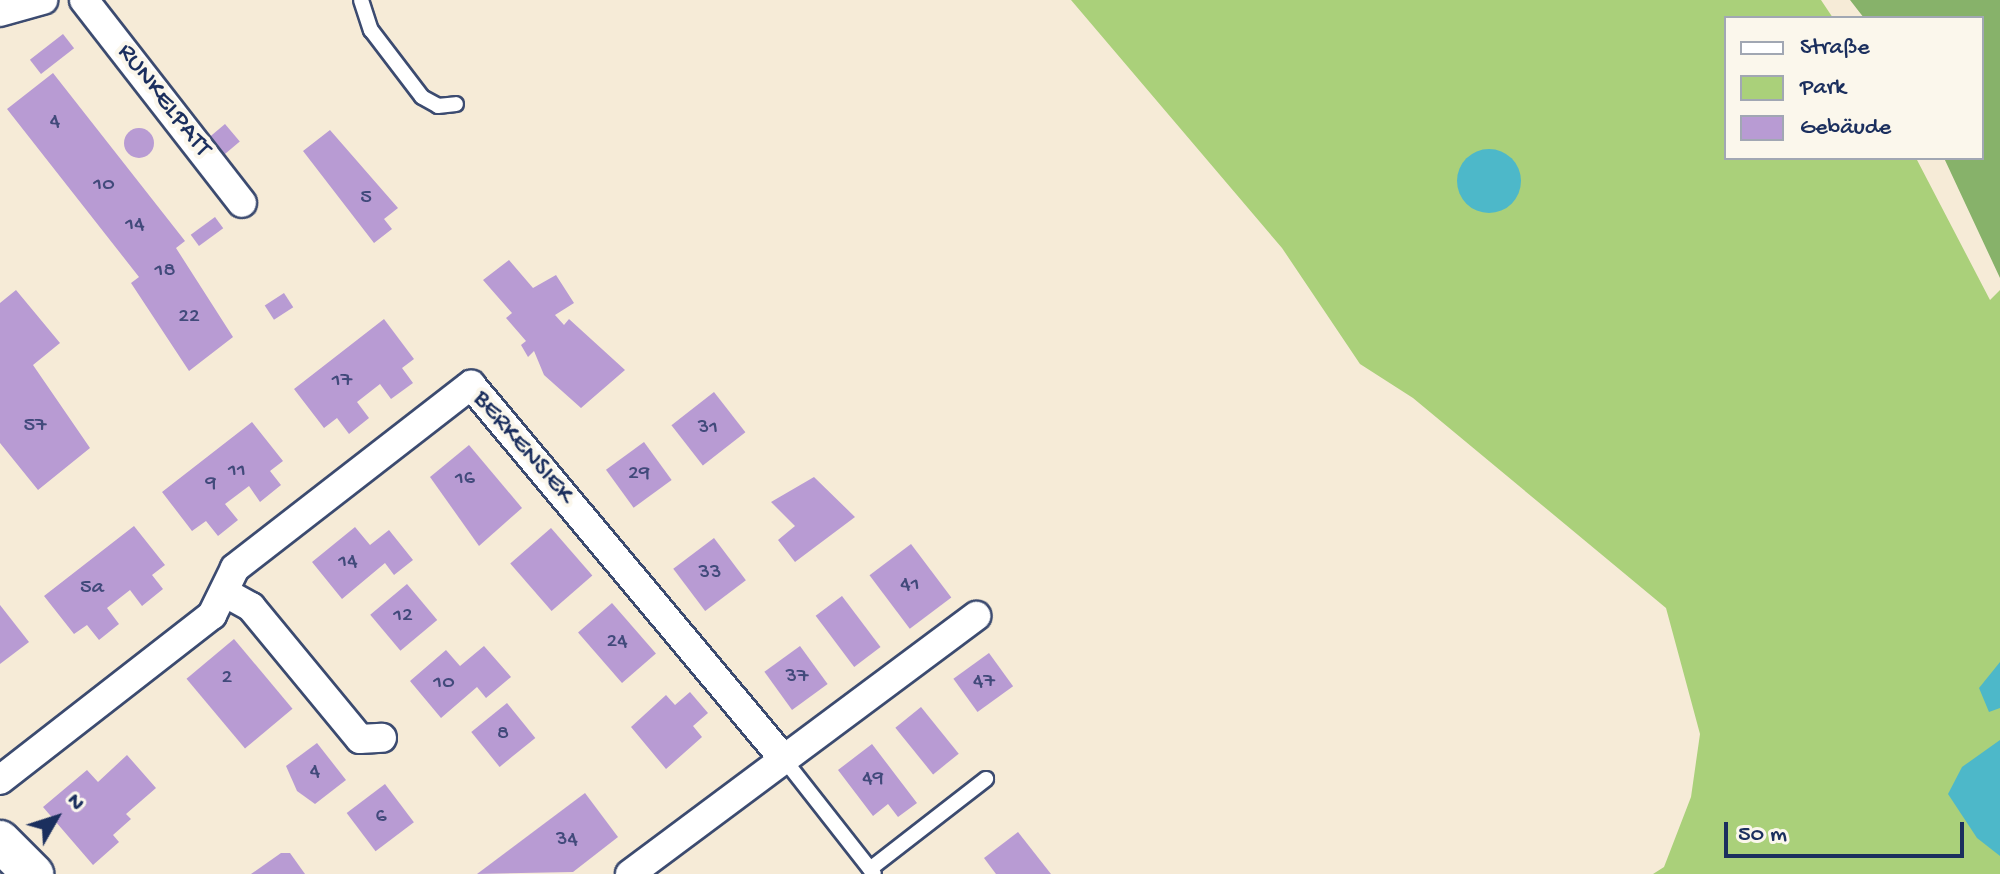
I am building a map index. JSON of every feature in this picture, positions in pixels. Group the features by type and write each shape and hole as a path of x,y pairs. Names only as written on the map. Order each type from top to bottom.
{"street":[{"path":"0,12 43,0"},
{"name":"RUNKELPATT","path":"84,0 242,203"},
{"name":"BERKENSIEK","path":"0,780 212,615 235,568 471,385 782,757"},
{"path":"224,592 251,607 360,739 382,738"},
{"path":"630,874 782,757 976,616"},
{"path":"0,841 33,874"}],"lane":[{"path":"361,0 371,30 422,97 438,106 456,104"},
{"path":"782,757 872,872 986,779"}],"green space":[{"path":"1071,0 1821,0 1832,16 1724,16 1724,160 1917,160 1990,300 2000,290 2000,874 1653,874 1664,867 1691,797 1700,734 1666,608 1413,398 1360,364 1282,248"},
{"path":"1850,0 2000,0 2000,278 1945,160 1984,160 1984,16 1862,16"}],"water":[{"path":"1483,149 1495,149 1512,158 1519,169 1519,193 1512,204 1495,213 1483,213 1471,208 1462,199 1457,187 1457,175 1462,163 1471,154"},
{"path":"2000,662 2000,708 1989,712 1979,688"},
{"path":"2000,740 2000,856 1977,838 1948,794 1962,767"}],"building":[{"path":"63,34 74,48 41,74 30,60"},
{"path":"53,73 185,241 176,248 233,337 189,371 131,283 139,277 7,109"},
{"path":"225,124 240,142 220,158 205,141"},
{"path":"139,128 150,132 154,143 150,154 139,158 128,154 124,143 128,132"},
{"path":"330,130 398,208 384,219 392,229 374,243 303,151"},
{"path":"215,217 223,228 199,246 191,235"},
{"path":"509,260 533,288 556,275 574,303 555,315 564,325 569,319 625,370 581,408 544,375 534,351 528,357 521,345 526,341 506,318 512,313 483,280"},
{"path":"16,290 60,343 33,365 90,448 38,490 0,443 0,303"},
{"path":"284,293 293,307 274,320 265,306"},
{"path":"384,319 414,359 402,368 413,383 391,399 380,384 357,402 369,418 349,434 337,418 324,428 294,389"},
{"path":"714,392 745,432 703,465 671,425"},
{"path":"252,422 283,461 270,471 281,485 260,502 249,486 225,504 238,520 218,536 206,521 192,531 162,492"},
{"path":"644,442 672,480 634,508 606,470"},
{"path":"469,445 522,508 479,546 430,477"},
{"path":"814,477 855,517 795,562 778,540 795,526 771,502"},
{"path":"134,526 165,565 152,575 163,589 142,606 130,590 107,608 119,624 99,640 87,625 74,634 44,596"},
{"path":"355,527 370,545 389,530 413,560 394,575 385,563 342,599 312,562"},
{"path":"551,528 592,576 552,611 510,563"},
{"path":"714,538 746,580 705,611 673,569"},
{"path":"911,544 951,598 910,629 869,575"},
{"path":"407,584 437,620 400,651 370,615"},
{"path":"842,596 881,647 854,667 816,616"},
{"path":"612,603 656,654 622,683 578,633"},
{"path":"0,605 29,642 0,664"},
{"path":"234,639 292,709 245,749 187,679"},
{"path":"484,646 511,677 486,698 477,687 441,718 410,681 446,650 460,666"},
{"path":"800,646 828,684 792,710 764,672"},
{"path":"989,653 1013,686 978,712 953,679"},
{"path":"690,692 708,713 693,726 702,737 666,769 631,727 666,695 675,705"},
{"path":"507,703 535,738 500,767 471,732"},
{"path":"921,707 959,754 933,774 895,728"},
{"path":"317,743 346,780 315,804 297,791 286,766"},
{"path":"872,744 917,803 898,817 888,804 873,816 838,770"},
{"path":"127,755 156,788 126,814 131,819 113,835 119,842 93,865 43,807 87,770 98,782"},
{"path":"385,784 414,822 376,851 347,813"},
{"path":"585,793 618,837 573,872 477,874"},
{"path":"1018,832 1051,874 996,874 984,858"},
{"path":"281,853 290,853 305,874 251,874"}]}
